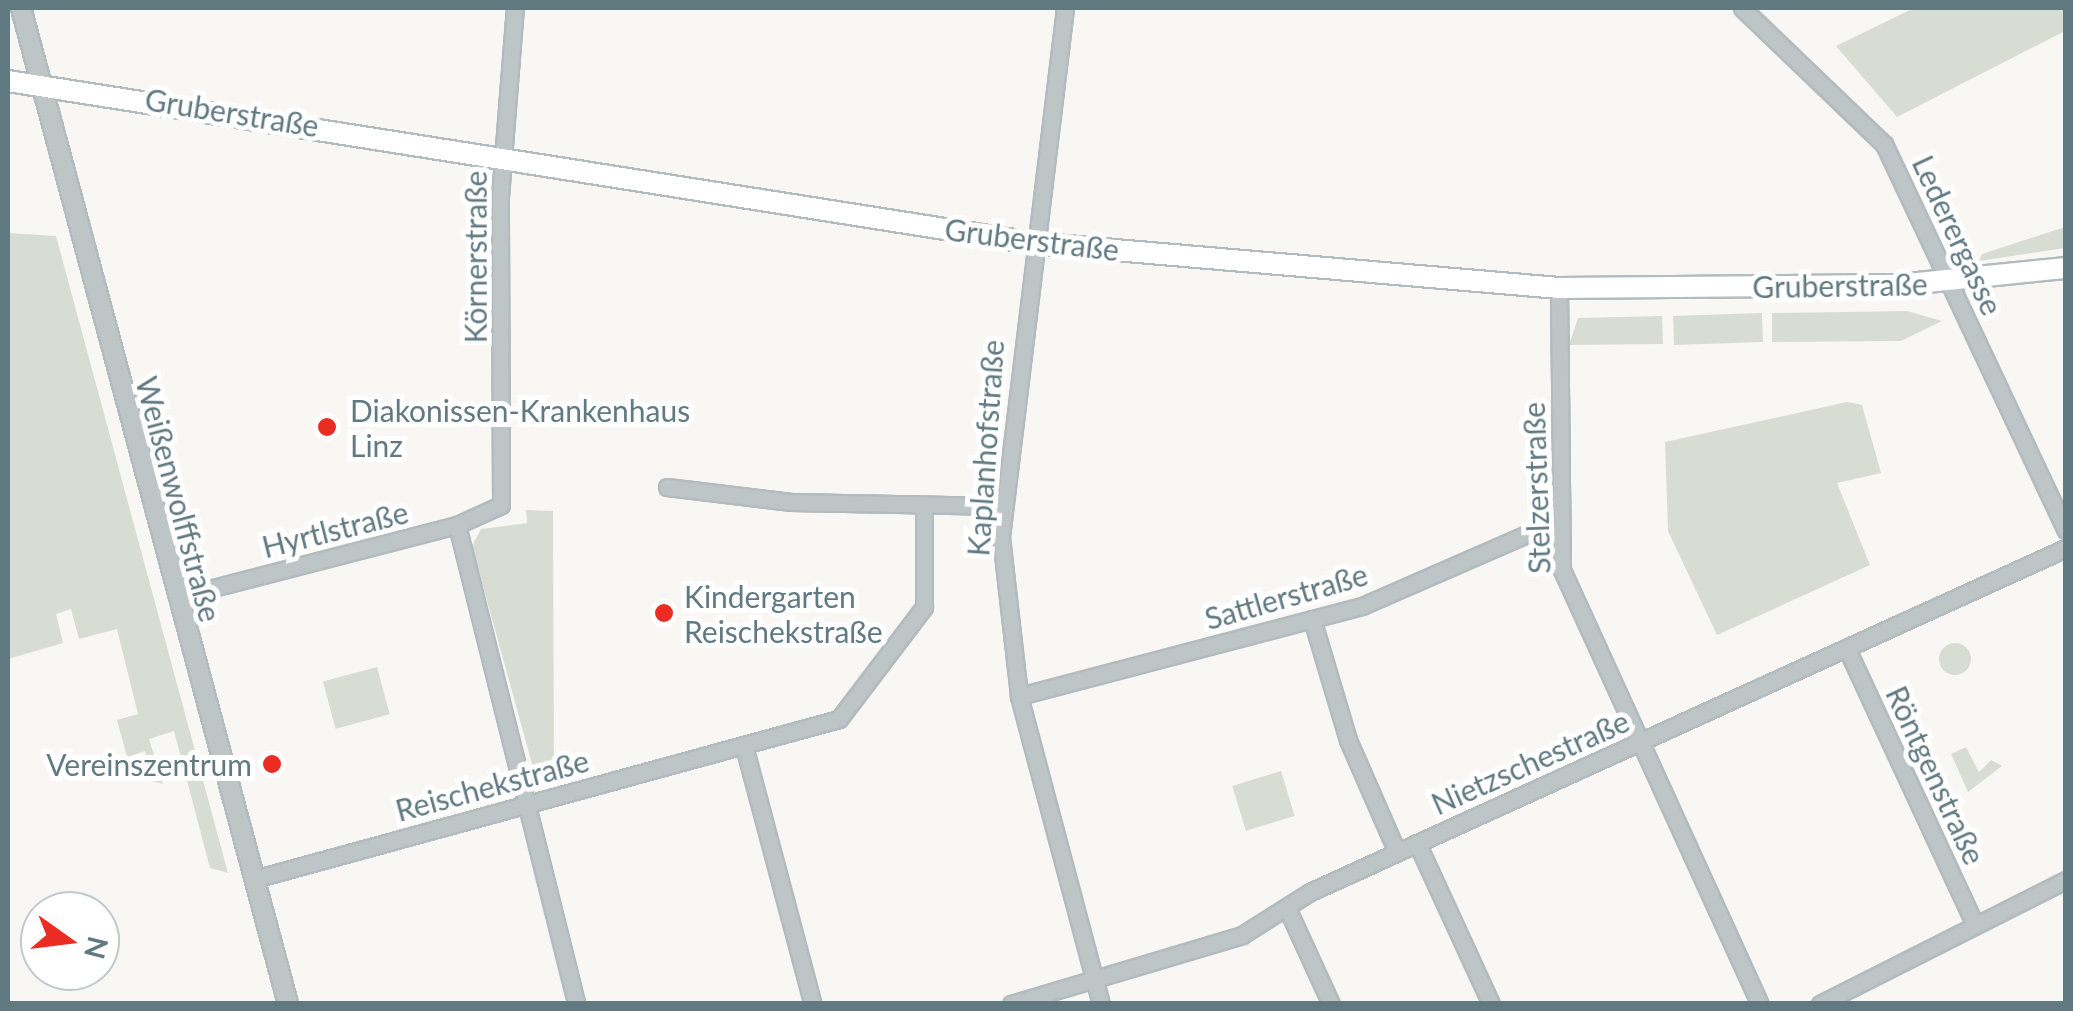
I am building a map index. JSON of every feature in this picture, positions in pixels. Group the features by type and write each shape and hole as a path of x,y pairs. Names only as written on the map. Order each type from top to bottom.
{"main road":[{"name":"Gruberstraße","path":"8,81 502,153 1033,243 1558,288 1950,282 2066,268"}],"street":[{"name":"Weißenwolffstraße","path":"21,8 38,84 288,1004"},
{"name":"Körnerstraße","path":"501,505 502,153 515,8"},
{"name":"Kaplanhofstraße","path":"1065,8 1002,506 1020,696 1101,1004"},
{"name":"Lederergasse","path":"1742,8 1869,123 1950,282 2066,530"},
{"name":"Stelzerstraße","path":"1558,288 1559,532 1567,586 1760,1004"},
{"path":"668,488 924,507 1002,506"},
{"name":"Hyrtlstraße","path":"178,597 457,525 501,505"},
{"name":"Reischekstraße","path":"254,879 839,719 908,634 926,594 924,507"},
{"path":"457,525 530,802 576,1004"},
{"name":"Sattlerstraße","path":"1020,696 1312,619 1531,532 1559,532"},
{"name":"Nietzschestraße","path":"1011,1004 1217,944 1397,852 2066,548"},
{"path":"1312,619 1348,740 1397,852"},
{"name":"Röntgenstraße","path":"1847,649 1975,925"},
{"path":"744,746 812,1001"},
{"path":"1417,843 1491,1004"},
{"path":"1820,1004 2066,880"},
{"path":"1287,908 1332,1004"}],"shaded area":[{"path":"1914,8 2065,8 2065,31 1897,117 1836,46"},
{"path":"2065,227 2065,248 1979,261 1982,254"},
{"path":"8,233 56,236 228,873 210,868 174,731 149,739 163,784 133,776 130,765 147,759 145,751 127,757 117,720 138,714 117,629 79,639 71,609 56,614 63,643 8,659"},
{"path":"1907,311 1942,321 1901,341 1772,342 1772,313"},
{"path":"1762,313 1763,342 1674,345 1673,316"},
{"path":"1662,316 1663,344 1569,345 1578,318"},
{"path":"1847,402 1862,405 1881,473 1837,483 1870,565 1717,635 1668,531 1665,442"},
{"path":"526,510 553,511 554,777 537,782 472,546 481,529 527,523"},
{"path":"1955,643 1967,647 1971,659 1967,671 1955,675 1943,671 1939,659 1943,647"},
{"path":"377,667 390,714 336,729 323,681"},
{"path":"1966,747 1979,772 1991,760 2002,766 1968,792 1951,754"},
{"path":"1281,771 1295,816 1246,831 1232,786"}],"place":[{"name":"Diakonissen-Krankenhaus Linz","path":"327,427"},
{"name":"Kindergarten Reischekstraße","path":"664,613"},
{"name":"Vereinszentrum","path":"272,764"}]}
